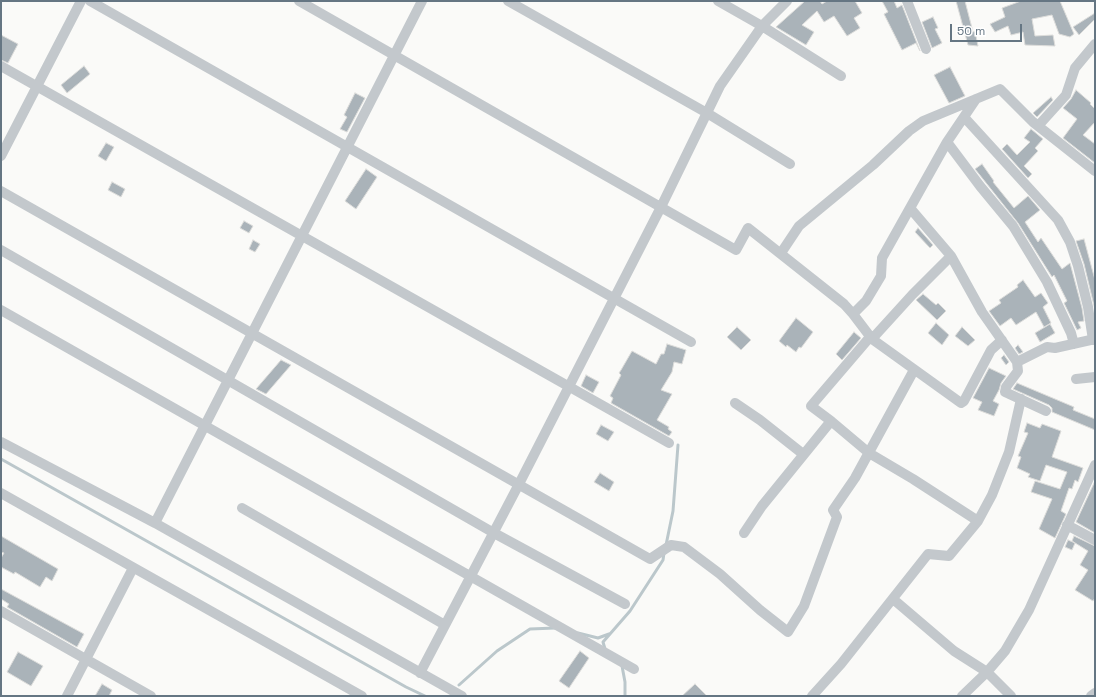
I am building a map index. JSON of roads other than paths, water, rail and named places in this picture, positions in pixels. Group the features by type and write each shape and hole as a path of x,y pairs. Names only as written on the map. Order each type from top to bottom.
{"street":[{"path":"1,156 81,1"},
{"path":"90,1 691,342"},
{"path":"299,1 736,250 748,228 844,304 871,338 961,402 964,401 991,350 1002,340"},
{"path":"155,523 422,1"},
{"path":"508,1 707,113 790,164"},
{"path":"718,1 762,26 841,76"},
{"path":"420,673 494,533 661,207 720,86 762,26 787,1"},
{"path":"907,1 926,49"},
{"path":"1038,126 1066,95 1075,68 1095,44"},
{"path":"1,66 669,443"},
{"path":"781,253 799,226 873,165 909,130 923,121 1000,89 1038,126 1095,171"},
{"path":"853,314 866,301 881,276 882,258 947,142 976,99"},
{"path":"964,118 1058,220 1070,242 1078,266 1088,306 1094,340 1055,348 1047,347 1017,362"},
{"path":"947,142 980,186 1013,226 1047,282 1071,333 1074,344"},
{"path":"1,191 650,558 671,545 684,547 720,574 760,610 788,632 804,606 837,517 833,510 855,478 914,370"},
{"path":"910,208 951,256 982,312 1017,362 1018,371 1006,387 1005,392 1046,411"},
{"path":"1,250 494,533 625,604"},
{"path":"951,256 871,338 811,406 869,453 913,479 978,522"},
{"path":"1,310 634,669"},
{"path":"1076,379 1095,377"},
{"path":"812,696 841,664 928,554 949,556 978,522 992,495 1009,452 1021,399"},
{"path":"735,403 760,420 803,454"},
{"path":"744,533 762,506 831,421"},
{"path":"1,442 155,523 462,696"},
{"path":"962,696 987,672 1005,651 1029,610 1053,560 1067,525 1094,471"},
{"path":"1,493 362,696"},
{"path":"242,508 445,625"},
{"path":"1067,525 1095,540"},
{"path":"67,696 133,568"},
{"path":"893,599 954,651 987,672 1011,696"},
{"path":"1,611 151,696"},
{"path":"1091,696 1095,693"}],"waterway":[{"path":"666,545 673,511 678,445"},
{"path":"1,459 406,687 425,696"},
{"path":"605,649 603,642 630,611 663,560 664,553"},
{"path":"459,685 497,651 530,629 555,628"},
{"path":"578,633 598,638 609,634"},
{"path":"622,666 625,682 625,696"}]}
